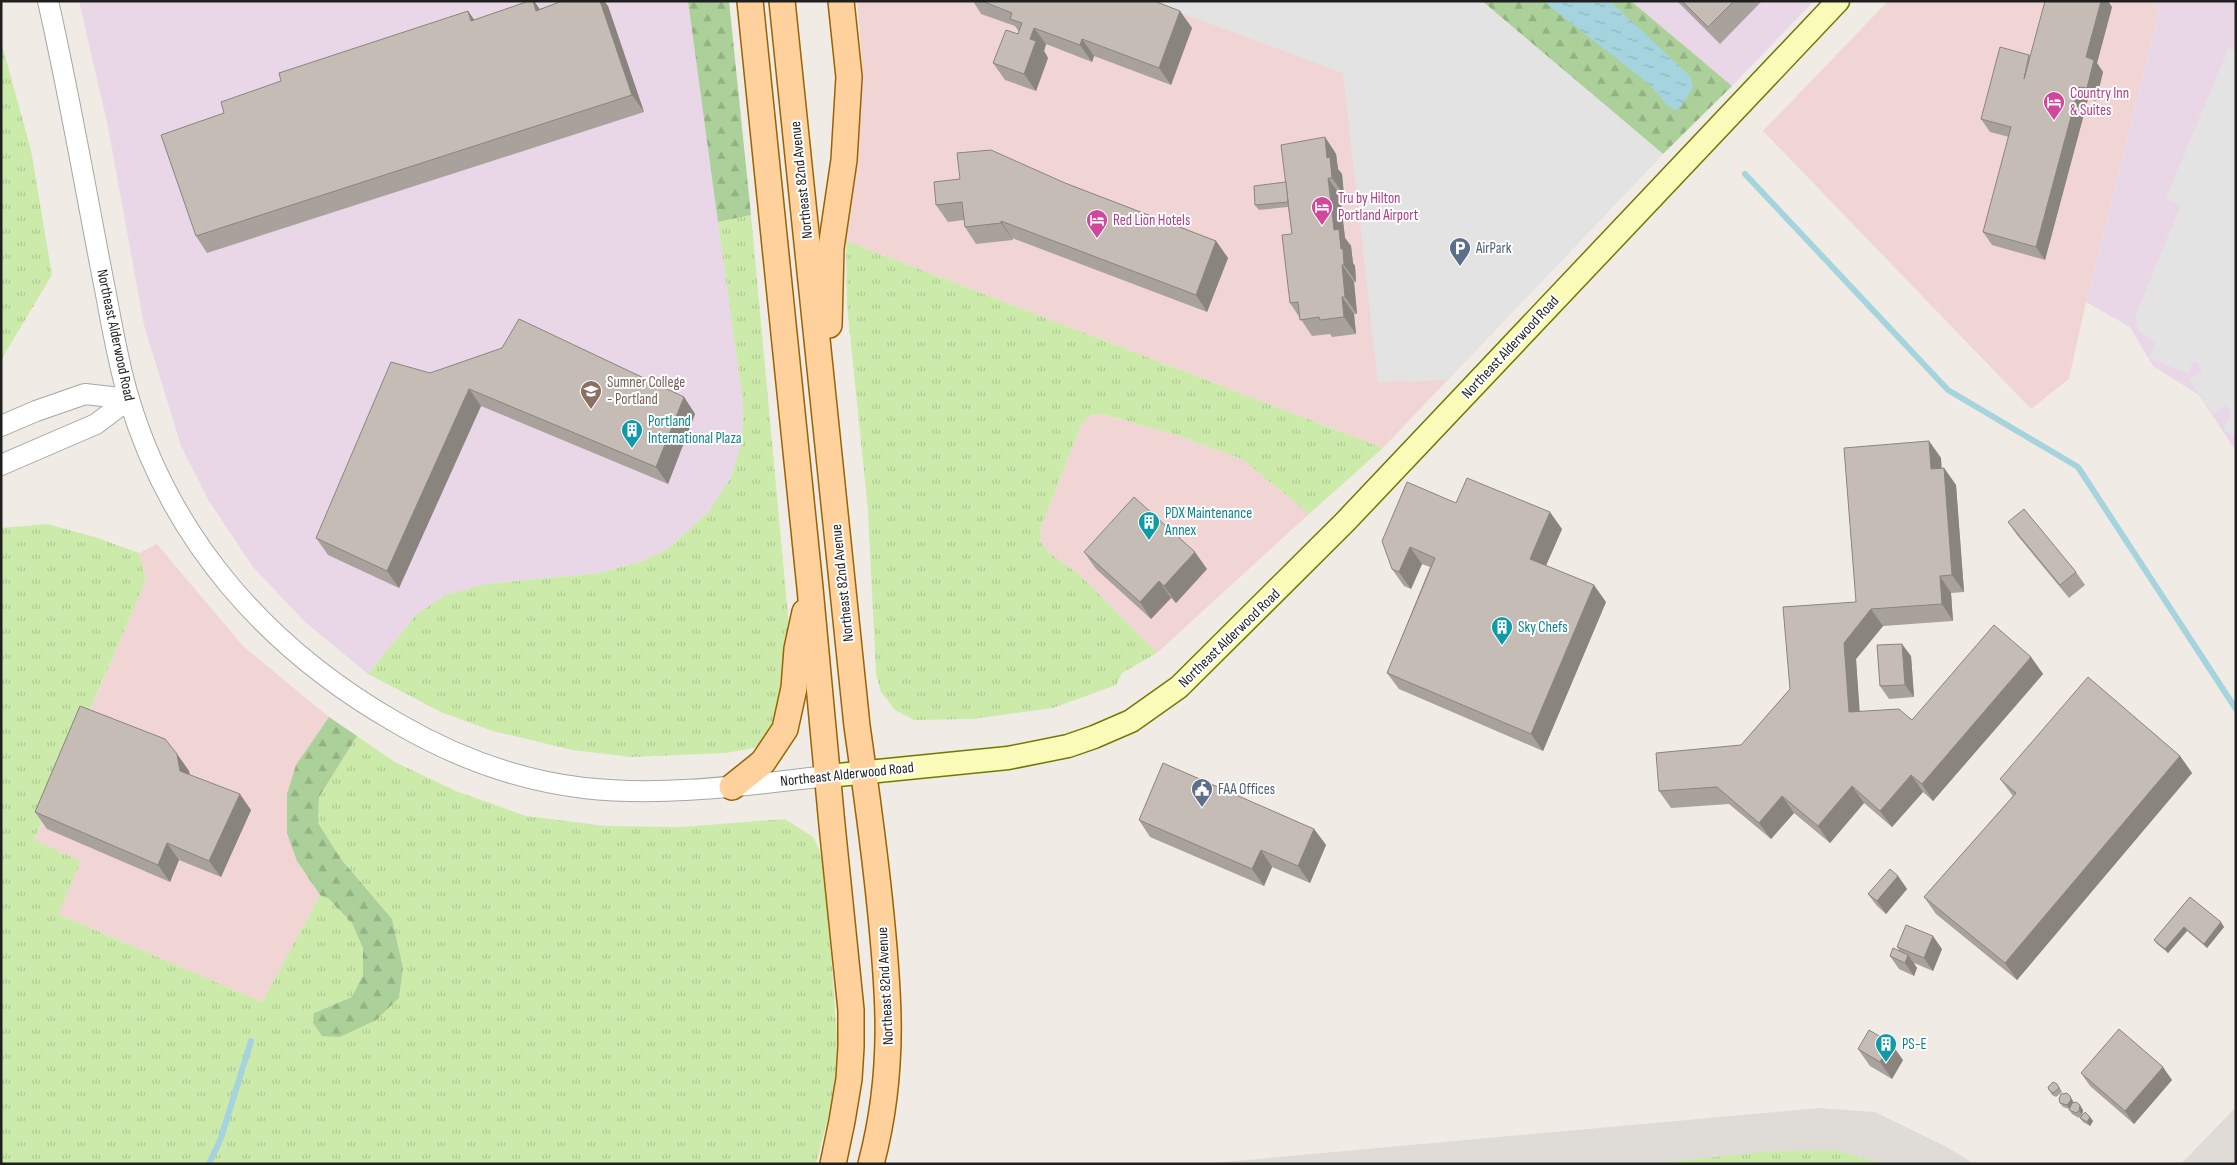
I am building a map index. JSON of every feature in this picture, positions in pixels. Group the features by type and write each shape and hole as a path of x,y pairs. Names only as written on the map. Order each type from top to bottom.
{"main road":[{"path":"750,1 847,967 851,1028 849,1079 833,1164"},
{"name":"Northeast 82nd Avenue","path":"782,1 857,726 887,971 889,1062 884,1104 871,1164"},
{"path":"825,415 831,248 844,160 849,77 841,1"},
{"name":"Northeast Alderwood Road","path":"828,776 1008,758 1068,746 1131,721 1179,687 1351,515 1838,1"},
{"path":"732,787 763,762 785,729 794,688 797,649 810,588"}],"street":[{"name":"Northeast Alderwood Road","path":"48,1 119,362 141,434 171,498 214,567 231,589 283,643 357,701 426,740 506,772 545,782 581,788 646,793 732,787 828,776"},
{"path":"1,426 36,411 85,394 129,398"},
{"path":"1,465 96,424 129,398"}],"shaded area":[{"path":"79,1 688,1 743,403 742,441 731,477 709,511 669,548 643,561 599,573 486,584 416,615 368,674 305,622 253,567 209,501 181,446 144,325 108,127"},
{"path":"857,1 1482,1 1663,154 1383,448 846,241 863,81"},
{"name":"AirPark","path":"1149,1 1482,1 1663,154 1448,380 1378,382 1343,73"},
{"path":"1631,1 1814,1 1732,86"},
{"path":"1888,1 2157,1 2158,14 2086,302 2069,379 2031,409 1763,131"},
{"path":"2157,1 2236,1 2236,451 2199,395 2153,366 2130,327 2086,302 2158,14"},
{"path":"2229,47 2236,50 2236,436 2223,430 2231,414 2227,406 2225,405 2213,414 2189,380 2202,371 2197,362 2193,362 2188,374 2150,358 2155,343 2139,331 2135,317 2180,207 2179,204 2166,198"},
{"path":"1101,414 1176,435 1242,459 1309,514 1157,653 1080,575 1048,552 1040,541 1041,527 1082,423 1091,415"},
{"path":"157,544 243,646 329,717 296,765 297,861 320,895 262,1002 58,914 34,841 146,580 139,553"},
{"path":"2236,1107 2236,1164 2181,1164"},
{"path":"1819,1108 1875,1112 1947,1147 1974,1164 1202,1164"}],"green space":[{"path":"688,1 729,1 751,215 718,222"},
{"path":"1482,1 1631,1 1732,86 1663,154"},
{"path":"1,41 31,150 52,275 1,360"},
{"path":"751,215 791,648 786,691 769,739 754,748 726,753 631,757 572,750 493,731 443,713 368,674 416,615 445,595 486,584 599,573 643,561 669,548 709,511 731,477 742,441 743,403 718,222"},
{"path":"846,241 1383,448 1309,514 1242,459 1176,435 1102,414 1091,415 1082,423 1041,527 1040,541 1048,552 1080,575 1157,653 1122,673 1116,685 1053,708 972,719 914,720 895,710 881,692 876,674 868,511 847,305"},
{"path":"47,524 95,537 139,553 146,580 34,840 81,861 58,914 262,1002 320,895 340,908 355,928 364,953 364,965 361,979 352,997 314,1013 399,998 403,968 392,919 341,859 318,823 319,797 357,736 395,762 456,791 526,816 607,826 681,827 785,819 813,837 819,849 825,871 837,1038 835,1091 816,1164 1,1164 1,528"},
{"path":"329,717 357,736 319,797 318,823 341,859 392,919 403,968 399,998 376,1020 340,1037 322,1036 313,1023 314,1013 352,997 363,975 363,948 352,923 329,899 320,895 297,861 287,833 287,794 296,765"},
{"path":"1835,1150 1884,1164 1646,1164 1773,1151"}],"water":[{"path":"1543,1 1610,1 1690,76 1693,87 1681,107 1675,110 1668,106 1649,84"}],"building":[{"path":"533,1 536,11 562,1 600,1 632,95 196,236 161,135 224,113 221,102 281,81 279,73 468,11 471,21"},
{"path":"982,1 1154,1 1180,11 1159,68 1082,39 1080,45 1034,28 1030,39 1036,41 1024,74 993,63 1006,30 1018,34 1022,23 1010,19 1012,13"},
{"path":"1682,1 1734,1 1708,27"},
{"name":"Country Inn & Suites","path":"2045,1 2101,1 2086,57 2094,60 2087,88 2079,87 2036,247 1983,232 2011,127 1981,119 2000,47 2029,55 2024,79"},
{"name":"Tru by Hilton Portland Airport","path":"1325,137 1327,158 1330,157 1332,178 1328,178 1334,230 1339,229 1341,249 1343,249 1344,265 1342,265 1345,297 1342,297 1344,317 1320,320 1319,317 1300,320 1298,302 1290,303 1282,235 1292,234 1281,145"},
{"name":"Red Lion Hotels","path":"991,150 1065,183 1216,241 1196,295 1001,221 1001,223 965,227 962,202 936,205 934,182 960,179 957,153"},
{"path":"1286,182 1288,202 1255,205 1254,186"},
{"name":"Portland International Plaza","path":"519,319 684,397 656,467 469,389 387,571 316,538 391,362 430,373 502,348"},
{"path":"1929,441 1931,469 1944,468 1952,575 1940,576 1942,604 1871,609 1844,643 1849,712 1899,709 1912,720 1994,625 2031,657 1922,784 1911,775 1880,811 1852,786 1818,826 1782,796 1759,823 1717,787 1659,791 1656,753 1741,745 1790,689 1783,607 1856,602 1844,448"},
{"name":"Sky Chefs","path":"1467,478 1550,512 1530,559 1594,585 1531,734 1387,673 1435,558 1410,547 1399,572 1392,569 1382,541 1407,482 1456,503"},
{"name":"PDX Maintenance Annex","path":"1134,497 1195,552 1164,586 1159,581 1140,602 1084,552"},
{"path":"2024,509 2076,572 2060,585 2008,522"},
{"path":"1902,644 1905,685 1880,686 1877,645"},
{"path":"2088,677 2180,756 2005,963 1924,897 2016,793 2000,779"},
{"path":"80,706 165,739 177,754 180,771 240,794 209,861 167,843 158,865 35,812"},
{"name":"FAA Offices","path":"1163,763 1314,829 1298,866 1261,850 1252,869 1139,820"},
{"path":"1890,869 1898,876 1877,901 1868,894"},
{"path":"2190,897 2221,922 2204,944 2184,927 2165,949 2154,940"},
{"path":"1906,925 1933,936 1924,958 1897,947"},
{"path":"1893,948 1908,955 1905,963 1890,956"},
{"path":"2119,1029 2163,1067 2125,1111 2081,1073"},
{"path":"1869,1030 1891,1043 1880,1062 1858,1049"},
{"path":"2053,1082 2059,1088 2053,1093 2048,1087"},
{"path":"2067,1093 2071,1100 2067,1105 2060,1103 2061,1094"},
{"path":"2076,1102 2080,1105 2079,1111 2076,1113 2069,1110 2072,1103"},
{"path":"2085,1112 2090,1117 2087,1122 2080,1118"}],"waterway":[{"path":"1745,174 1948,390 2078,467 2236,709"},
{"path":"209,1164 221,1138 251,1041"}],"place":[{"name":"Country Inn & Suites","path":"2054,121"},
{"name":"Tru by Hilton Portland Airport","path":"1322,226"},
{"name":"Red Lion Hotels","path":"1097,239"},
{"name":"AirPark","path":"1460,267"},
{"name":"Sumner College - Portland","path":"591,410"},
{"name":"Portland International Plaza","path":"632,449"},
{"name":"PDX Maintenance Annex","path":"1149,541"},
{"name":"Sky Chefs","path":"1502,646"},
{"name":"FAA Offices","path":"1202,808"},
{"name":"PS-E","path":"1886,1063"}]}
